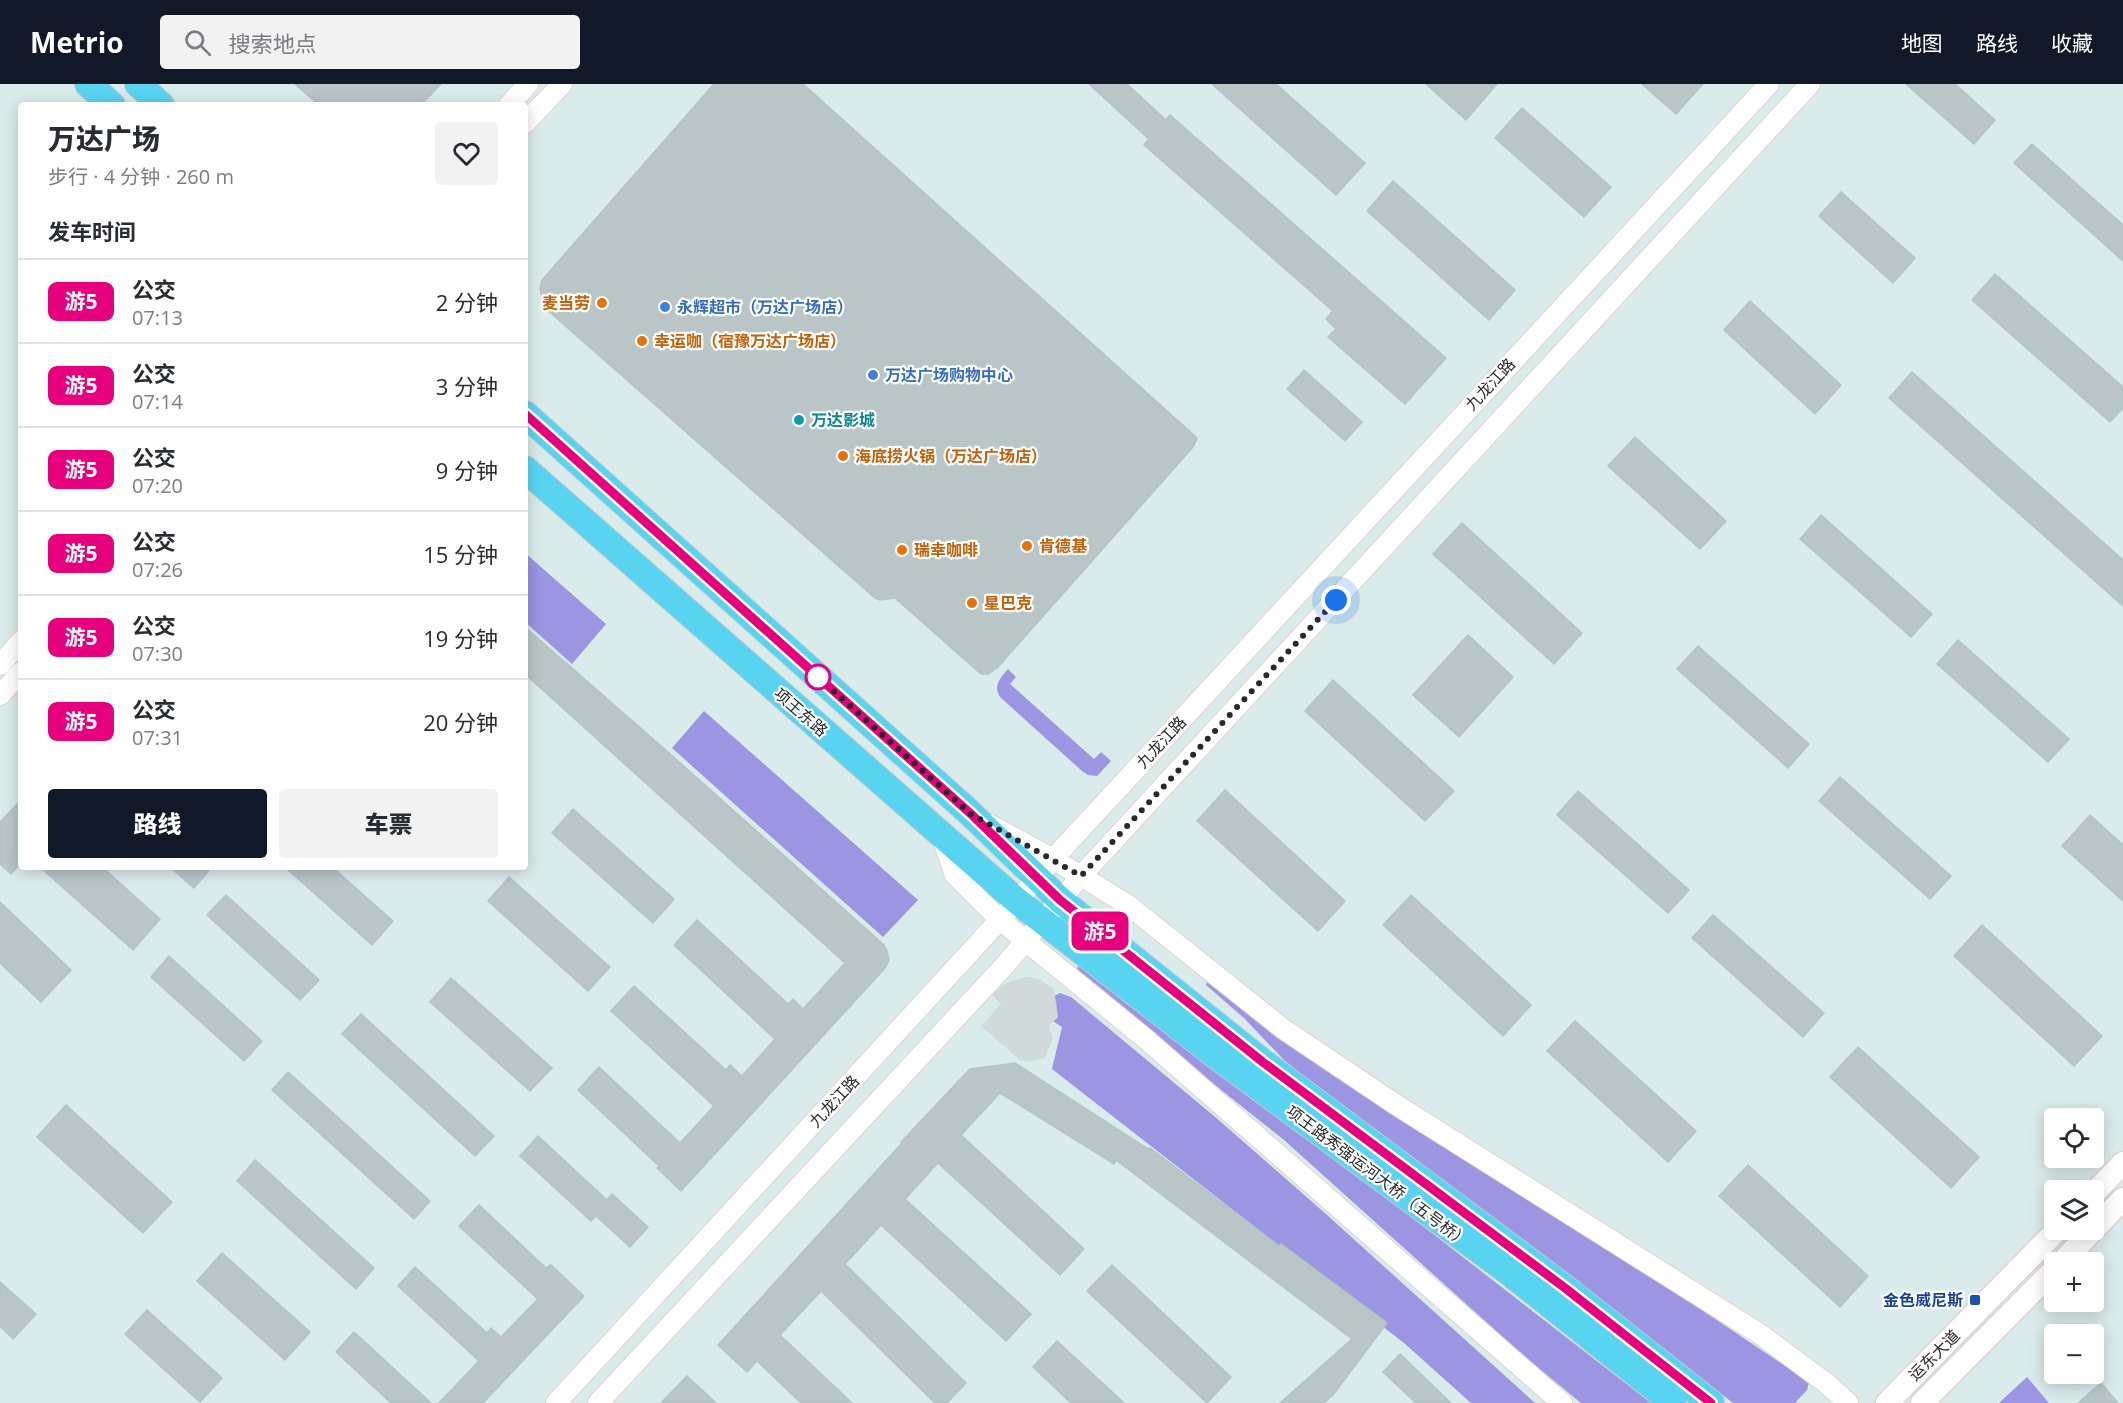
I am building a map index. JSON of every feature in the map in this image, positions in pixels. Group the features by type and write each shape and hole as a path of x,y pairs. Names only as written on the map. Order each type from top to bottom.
{"main road":[{"path":"88,84 109,102"},
{"path":"138,84 158,102"},
{"path":"528,417 971,814 1060,900"},
{"name":"项王东路","path":"528,472 942,837 1008,911 1042,922 1080,951"},
{"name":"项王路秀强运河大桥（五号桥）","path":"1060,900 1264,1063 1565,1288 1711,1403"},
{"name":"项王路秀强运河大桥（五号桥）","path":"1080,951 1215,1055 1510,1273 1673,1403"},
{"path":"2104,1183 2123,1163"},
{"path":"2104,1219 2123,1199"},
{"name":"运东大道","path":"1887,1403 2047,1240"},
{"path":"2072,1252 2084,1240"},
{"name":"运东大道","path":"1922,1403 2044,1280"}],"street":[{"path":"511,102 528,84"},
{"path":"528,120 562,84"},
{"name":"九龙江路","path":"556,1403 1008,911 1053,859 1769,84"},
{"name":"九龙江路","path":"598,1403 1025,942 1081,876 1810,84"},
{"path":"0,664 18,644"},
{"path":"0,695 18,675"},
{"path":"971,814 1053,859 1128,905 1282,1028 1398,1106 1761,1334 1826,1383 1848,1403"},
{"path":"1008,911 1025,942 1148,1040 1335,1203 1480,1334 1562,1403"}],"shaded area":[{"path":"528,556 606,624 572,664 528,625"},
{"path":"1008,669 1016,677 1010,684 1094,759 1101,752 1111,761 1097,776 1088,775 1082,771 1000,697 997,686"},
{"path":"704,711 918,900 883,937 672,748"},
{"path":"1082,965 1651,1403 1581,1403 1524,1356 1284,1140 1081,978 1076,972 1078,966"},
{"path":"1026,977 1039,979 1054,989 1058,1017 1049,1026 1053,1038 1045,1058 1028,1062 1020,1060 981,1026 1001,1004 992,995 1006,983"},
{"path":"1207,982 1243,1010 1642,1270 1809,1382 1807,1390 1795,1403 1733,1403 1521,1239 1328,1097 1283,1059 1245,1019 1206,985"},
{"path":"1060,993 1071,997 1214,1116 1535,1403 1471,1403 1404,1343 1052,1069 1062,1027 1047,1017 1050,998"},
{"path":"2027,1377 2049,1403 1999,1403"}],"building":[{"path":"295,84 441,84 424,102 316,102"},
{"name":"万达广场购物中心","path":"714,84 803,84 1197,438 1193,447 998,667 988,674 981,674 895,598 880,600 875,598 544,307 540,289 542,280"},
{"path":"1089,84 1127,84 1166,120 1170,115 1446,358 1405,404 1328,337 1336,329 1326,319 1333,311 1144,145 1149,139"},
{"path":"1212,84 1276,84 1365,163 1336,195"},
{"path":"1426,84 1497,84 1466,120"},
{"path":"1642,84 1703,84 1676,114"},
{"path":"1906,84 1955,84 1995,120 1974,144"},
{"path":"1522,108 1611,187 1584,217 1495,138"},
{"path":"2032,144 2123,225 2123,261 2014,163"},
{"path":"1393,181 1515,290 1489,320 1367,211"},
{"path":"1841,192 1915,258 1893,283 1819,216"},
{"path":"1995,274 2123,387 2123,408 2110,422 1972,300"},
{"path":"1750,301 1841,385 1815,414 1724,330"},
{"path":"1304,370 1362,422 1345,441 1287,389"},
{"path":"1912,372 2123,560 2123,606 1889,398"},
{"path":"1635,437 1726,521 1700,549 1608,466"},
{"path":"1821,515 1932,614 1911,637 1800,539"},
{"path":"1462,523 1582,633 1554,664 1433,554"},
{"path":"528,630 884,945 889,960 885,968 681,1191 657,1168 659,1166 578,1090 599,1067 680,1143 714,1106 611,1011 634,986 726,1070 730,1065 742,1076 775,1039 674,945 697,920 788,1004 793,999 803,1009 845,963 528,677"},
{"path":"1468,635 1513,677 1459,737 1413,695"},
{"path":"1958,640 2069,739 2048,762 1937,664"},
{"path":"1698,646 1809,744 1788,768 1677,669"},
{"path":"1333,680 1454,791 1425,821 1305,711"},
{"path":"1840,777 1951,876 1930,899 1819,801"},
{"path":"1225,790 1345,901 1318,931 1197,821"},
{"path":"1578,791 1689,890 1668,913 1557,815"},
{"path":"18,803 18,866 11,874 0,864 0,822"},
{"path":"573,809 674,899 653,923 552,833"},
{"path":"2090,815 2123,845 2123,901 2062,846"},
{"path":"43,870 105,870 160,919 133,950"},
{"path":"173,870 209,870 194,888"},
{"path":"288,870 335,870 393,921 372,945"},
{"path":"509,877 610,967 588,991 488,901"},
{"path":"226,895 319,980 300,1000 207,915"},
{"path":"1411,895 1531,1005 1503,1036 1383,925"},
{"path":"0,902 71,970 41,1002 0,963"},
{"path":"1713,915 1824,1013 1803,1037 1692,938"},
{"path":"1982,925 2102,1036 2074,1066 1954,956"},
{"path":"169,956 262,1041 244,1061 151,977"},
{"path":"451,978 552,1068 530,1091 430,1002"},
{"path":"361,1014 494,1136 475,1156 342,1034"},
{"path":"1575,1021 1696,1131 1668,1162 1547,1051"},
{"path":"1858,1047 1979,1157 1951,1188 1830,1077"},
{"path":"1015,1063 1148,1149 1150,1148 1279,1246 1281,1244 1387,1323 1333,1395 1324,1403 1280,1403 1352,1339 1116,1160 1114,1164 1000,1093 961,1135 1084,1249 1060,1275 938,1163 905,1199 1031,1314 1006,1341 881,1225 845,1264 966,1383 947,1403 935,1403 821,1291 780,1335 852,1403 801,1403 757,1361 747,1372 718,1345 970,1069"},
{"path":"288,1072 430,1201 414,1219 272,1090"},
{"path":"66,1105 172,1202 143,1233 37,1137"},
{"path":"538,1136 607,1200 612,1194 648,1227 630,1247 596,1216 591,1221 520,1156"},
{"path":"255,1160 374,1268 356,1289 237,1181"},
{"path":"1748,1165 1868,1276 1840,1307 1719,1196"},
{"path":"479,1205 546,1268 551,1265 584,1296 483,1403 439,1403 479,1361 398,1286 415,1267 487,1333 491,1328 501,1337 538,1299 459,1226"},
{"path":"222,1253 310,1332 285,1360 197,1281"},
{"path":"1112,1265 1231,1377 1207,1403 1087,1291"},
{"path":"0,1282 36,1314 13,1339 0,1326"},
{"path":"147,1310 222,1378 200,1402 125,1334"},
{"path":"354,1332 431,1403 391,1403 336,1352"},
{"path":"1057,1341 1124,1403 1071,1403 1033,1367"},
{"path":"1400,1354 1451,1403 1416,1403 1383,1372"},
{"path":"687,1376 716,1403 661,1403"},
{"path":"2102,1384 2118,1403 2078,1403"}],"bus line":[{"name":"游5","path":"528,417 971,814 1060,900 1264,1063 1565,1288 1711,1403"}],"place":[{"name":"麦当劳","path":"602,303"},
{"name":"永辉超市（万达广场店）","path":"665,307"},
{"name":"幸运咖（宿豫万达广场店）","path":"642,341"},
{"name":"万达广场购物中心","path":"873,375"},
{"name":"万达影城","path":"799,420"},
{"name":"海底捞火锅（万达广场店）","path":"843,456"},
{"name":"肯德基","path":"1027,546"},
{"name":"瑞幸咖啡","path":"902,550"},
{"name":"星巴克","path":"972,603"},
{"name":"金色威尼斯","path":"1975,1300"}],"route":[{"path":"818,677 971,814 1081,876 1336,600"}]}
